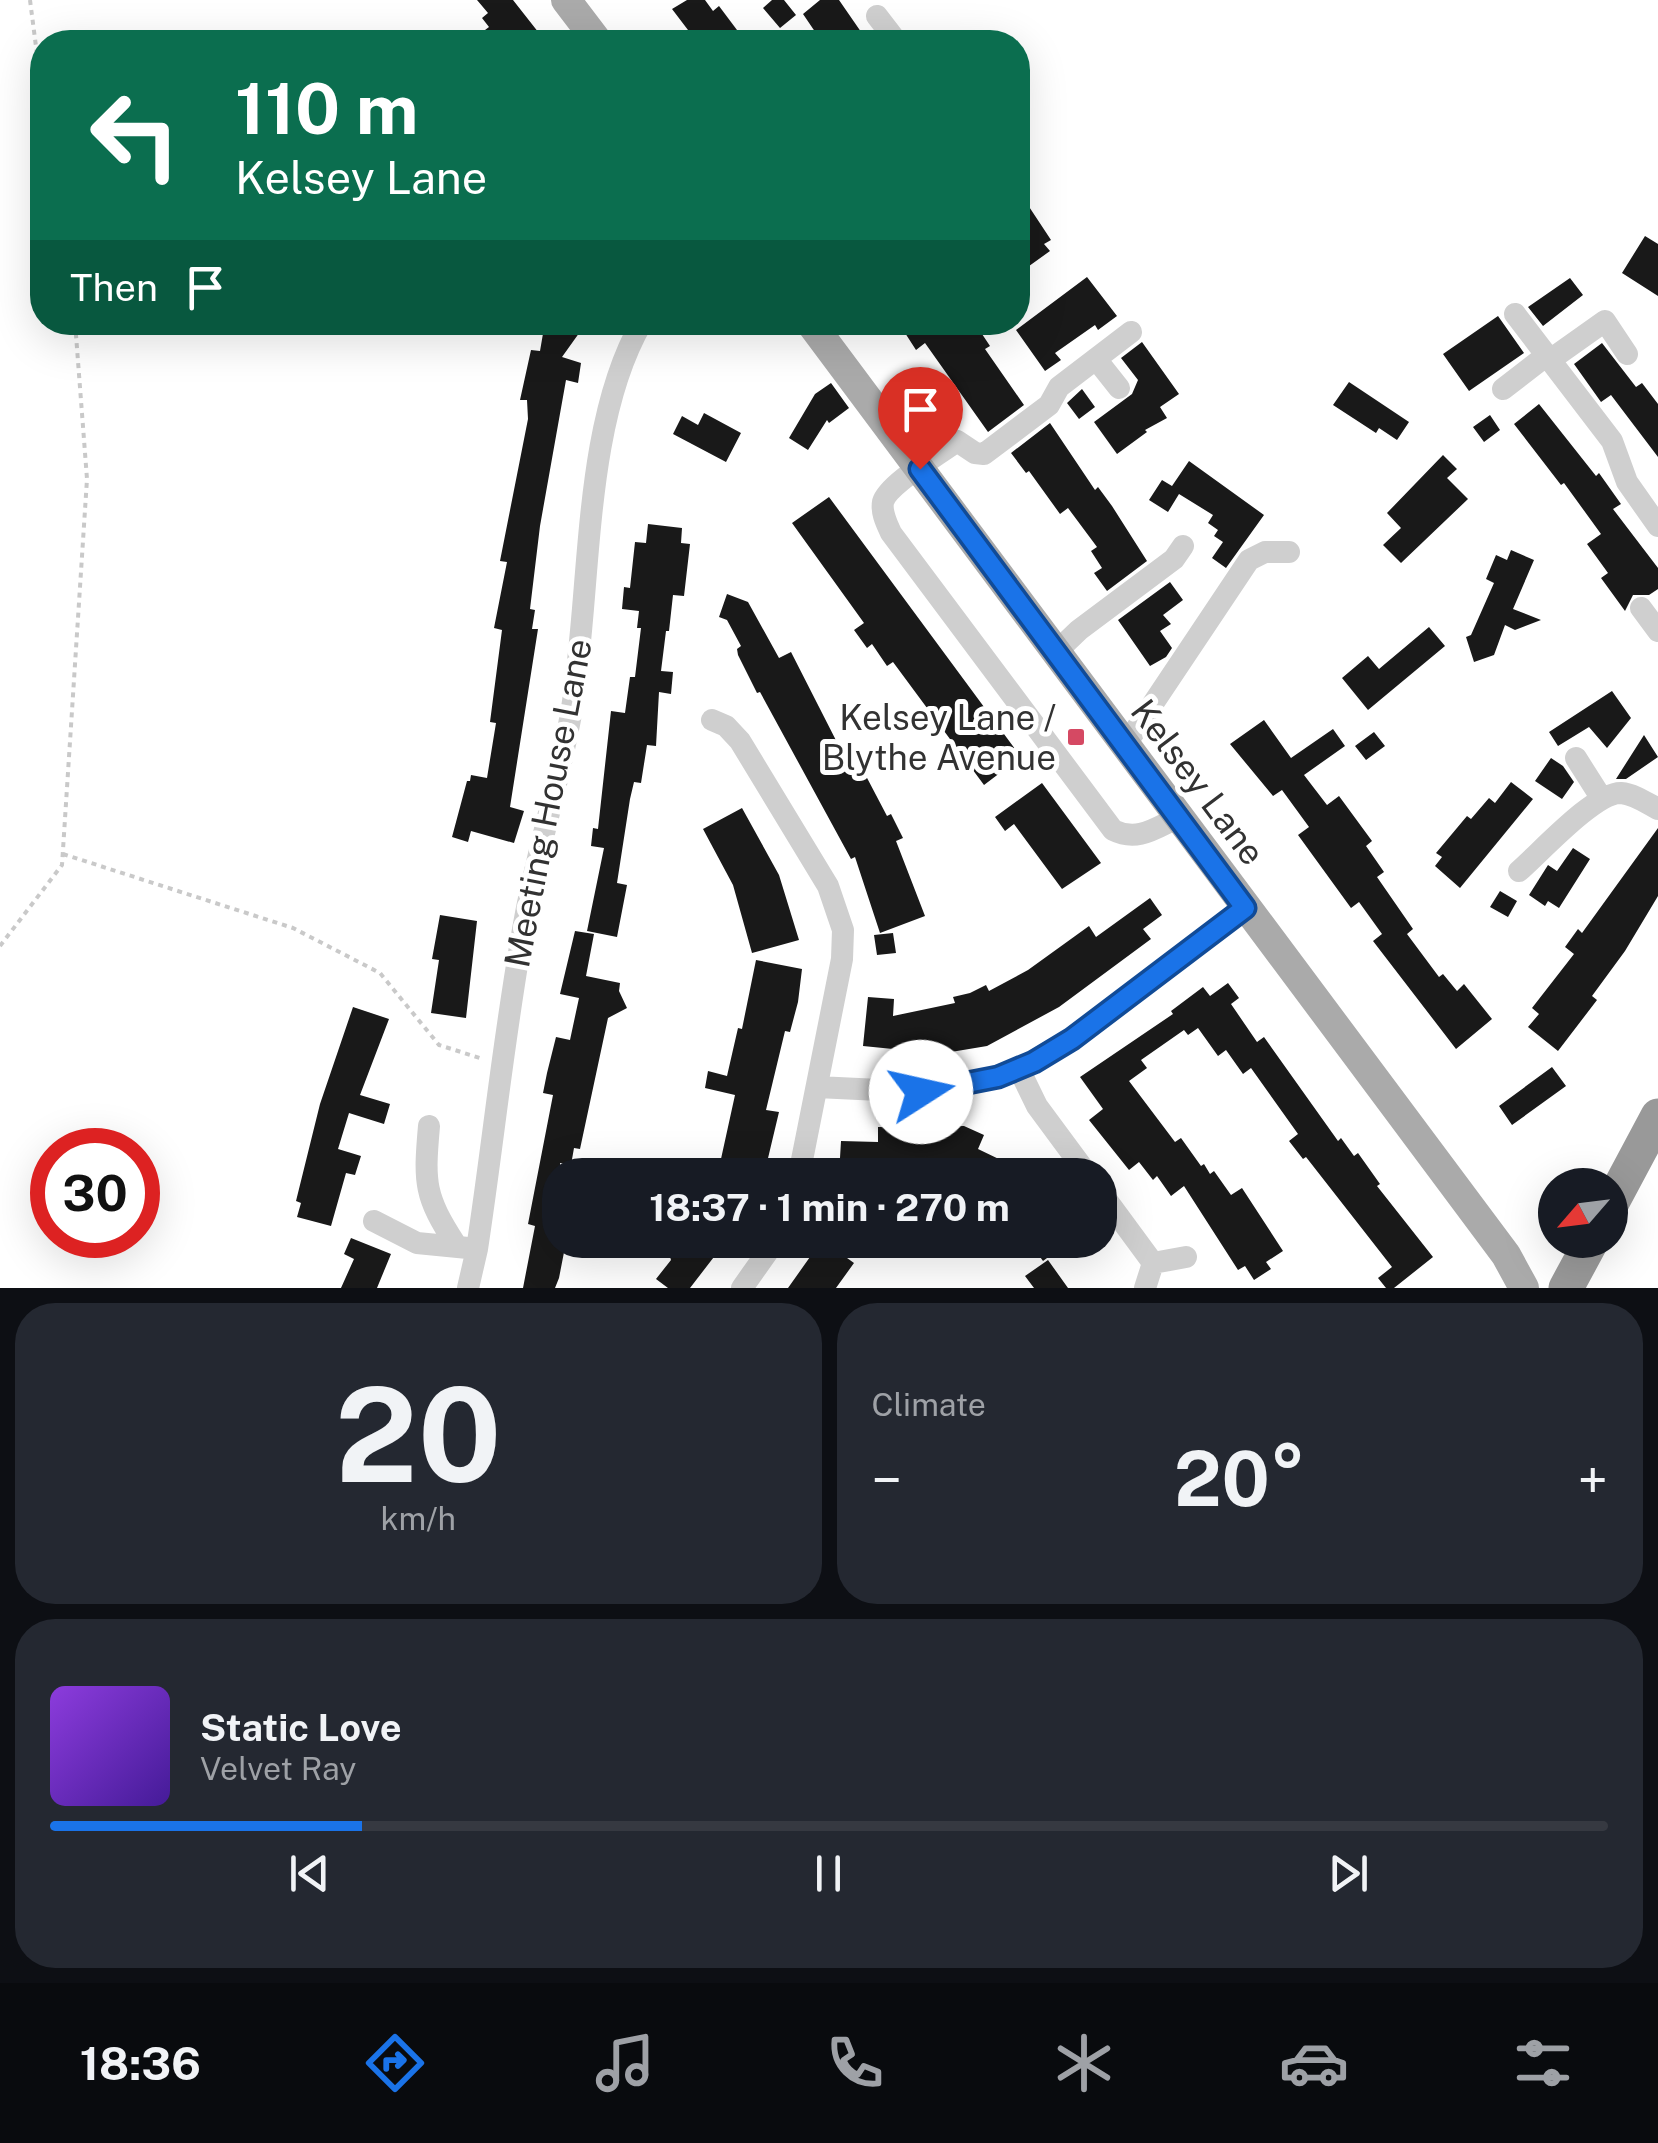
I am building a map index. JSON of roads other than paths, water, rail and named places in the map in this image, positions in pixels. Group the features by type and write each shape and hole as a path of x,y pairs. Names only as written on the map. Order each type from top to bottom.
{"highway":[{"path":"1628,1172 1658,1116"},
{"path":"1566,1288 1582,1258"}],"main road":[{"path":"566,0 589,30"},
{"name":"Kelsey Lane","path":"820,335 1506,1255 1524,1288"}],"street":[{"path":"877,16 888,30"},
{"path":"1515,314 1612,442 1627,482 1658,526"},
{"path":"1502,388 1605,321 1627,354"},
{"path":"1131,332 1059,387 1048,405 984,454 974,453 957,441 890,489 883,504 891,533 902,549 1112,830 1126,837 1138,836 1177,818"},
{"name":"Meeting House Lane","path":"468,1288 466,1248 502,1065 526,910 571,714 610,398 635,335"},
{"path":"1096,358 1119,388"},
{"path":"1055,653 1078,630 1174,559 1183,546"},
{"path":"1124,747 1249,560 1265,552 1290,552"},
{"path":"1641,608 1658,631"},
{"path":"712,720 726,726 740,741 828,886 841,919 842,959 802,1158"},
{"path":"1576,758 1602,799"},
{"path":"1519,871 1602,799 1616,793 1630,795 1658,809"},
{"path":"817,1087 921,1092 970,1084 1019,1069 1072,1039 1245,908"},
{"path":"1019,1069 1037,1106 1075,1158"},
{"path":"429,1126 425,1174 428,1193 438,1216 466,1248"},
{"path":"1117,1214 1153,1263"},
{"path":"374,1221 417,1243 466,1248"},
{"path":"1153,1263 1186,1257"},
{"path":"742,1288 763,1258"},
{"path":"1145,1288 1153,1263"}],"place":[{"name":"Kelsey Lane / Blythe Avenue","path":"1076,737"}]}
